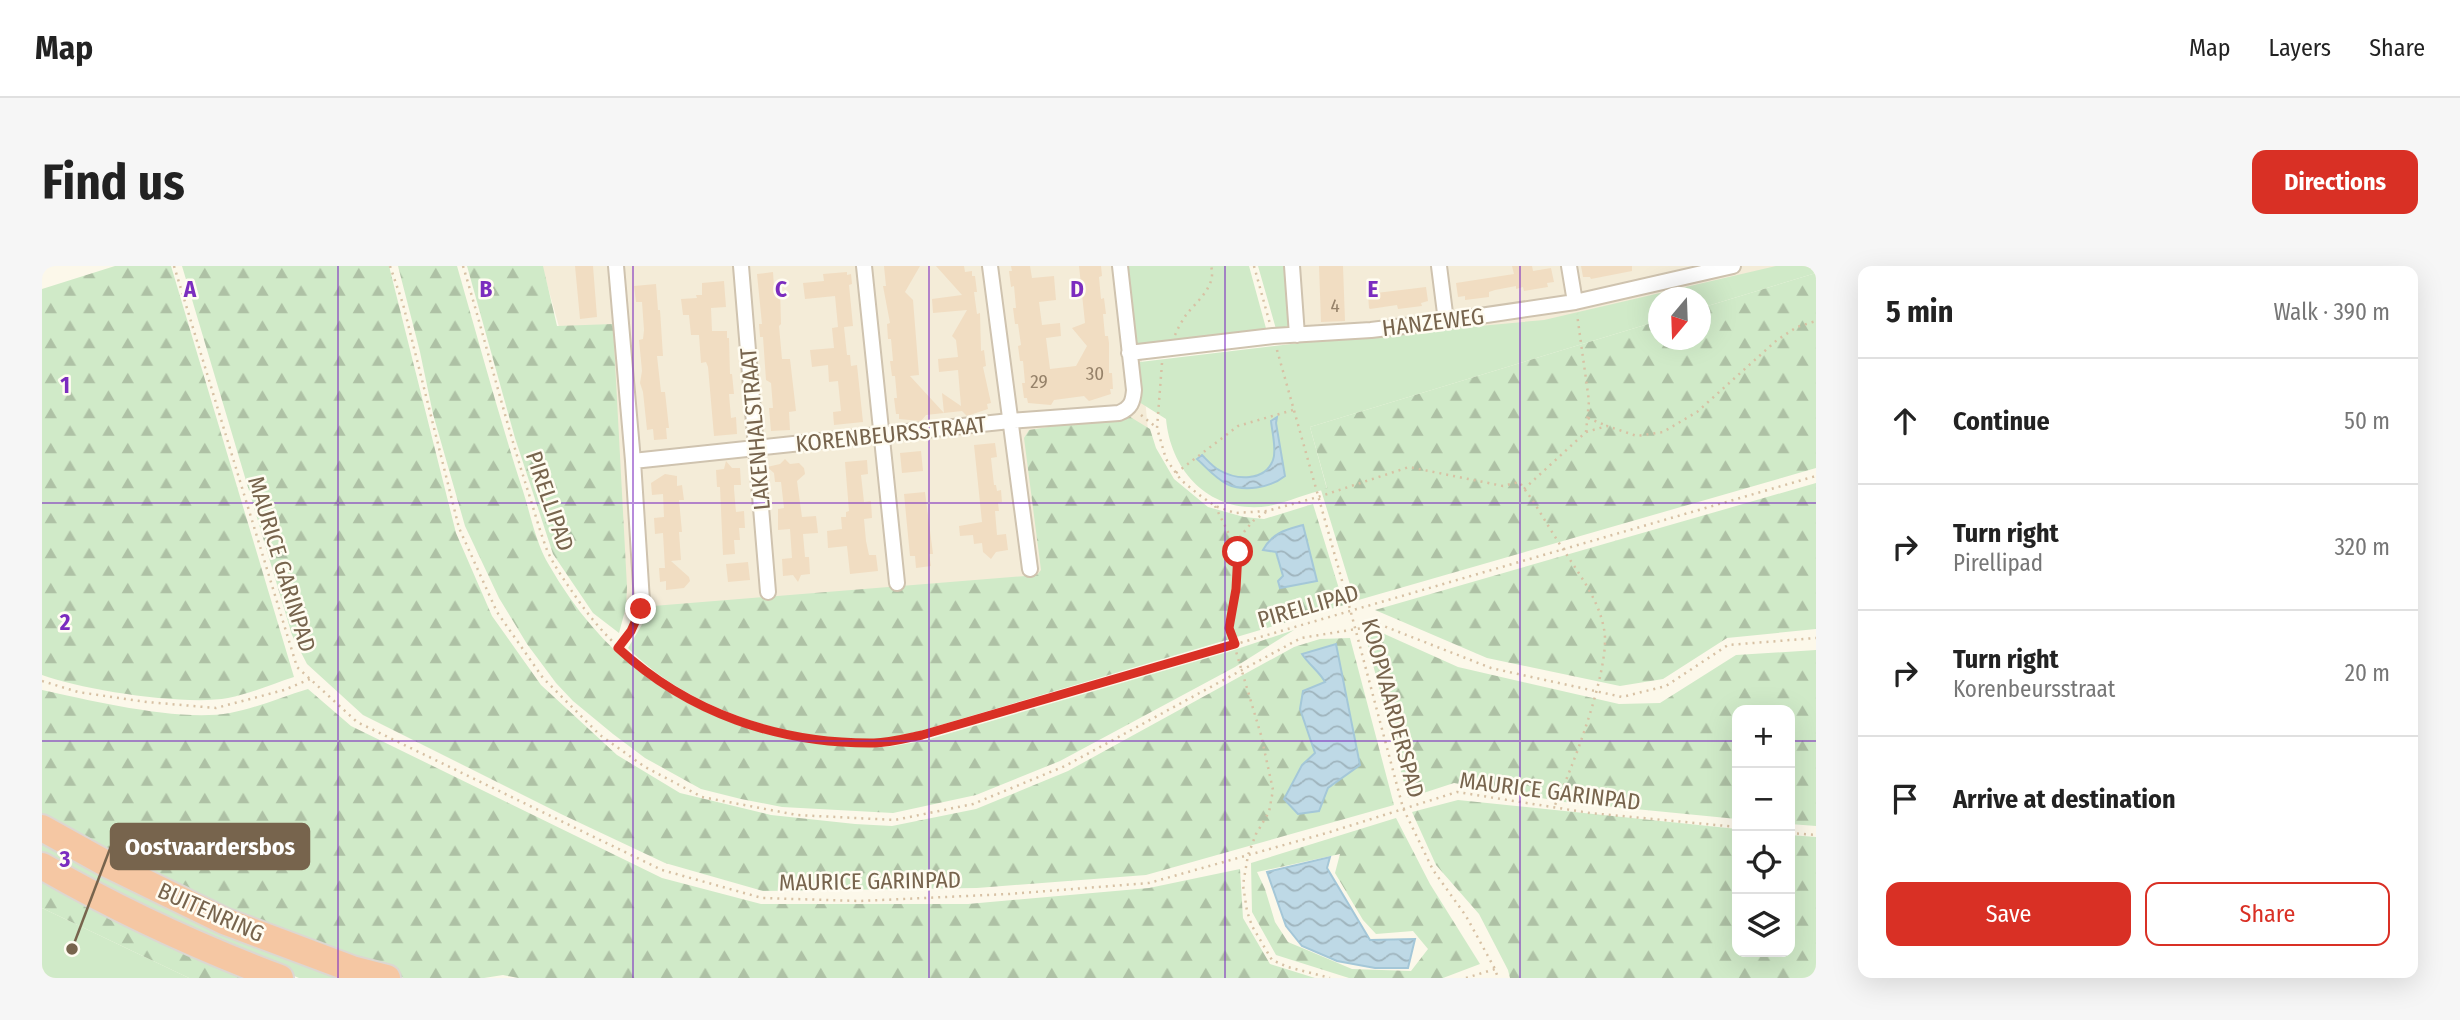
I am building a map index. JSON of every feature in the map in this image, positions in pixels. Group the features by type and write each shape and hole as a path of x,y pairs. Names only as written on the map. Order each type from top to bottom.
{"highway":[{"name":"BUITENRING","path":"42,828 105,863 224,921 352,970 387,978"},
{"name":"BUITENRING","path":"42,866 93,895 218,955 280,978"}],"street":[{"path":"616,266 642,601"},
{"name":"LAKENHALSTRAAT","path":"741,266 768,592"},
{"path":"864,266 897,583"},
{"path":"990,266 1030,569"},
{"path":"1120,266 1134,390 1133,401 1128,409"},
{"path":"1292,266 1297,335"},
{"path":"1439,266 1446,321"},
{"path":"1569,266 1575,302"},
{"name":"HANZEWEG","path":"1129,353 1273,336 1371,330 1446,321 1575,302 1700,270 1733,266"},
{"name":"KORENBEURSSTRAAT","path":"633,461 1010,421 1119,413 1128,409"}],"path":[{"name":"MAURICE GARINPAD","path":"174,266 297,667 357,722 663,870 762,898 887,900 1149,883 1330,832 1457,792 1554,807 1732,826"},
{"path":"390,266 403,304 459,528 498,612 543,678 600,735 645,767 702,797 797,815 895,820 973,804 1065,766 1301,638 1381,625 1491,668 1622,696 1665,686 1728,645 1816,638"},
{"name":"PIRELLIPAD","path":"463,266 511,436 548,552 584,608 618,648 670,690 718,713 795,736 877,743 922,735 1816,476"},
{"path":"1211,266 1213,271 1209,288 1184,317 1163,359 1157,428 1166,459 1181,481 1215,506 1235,513 1267,511 1409,467 1503,486 1519,482 1562,548 1593,598 1605,630 1604,654 1596,691 1567,780 1554,807"},
{"name":"KOOPVAARDERSPAD","path":"1254,266 1403,808 1433,870 1466,916 1498,978"},
{"path":"1575,302 1589,401 1586,432"},
{"path":"1587,418 1637,436 1663,432 1698,412 1777,340 1797,327 1816,321"},
{"path":"1128,409 1157,428"},
{"path":"1176,473 1238,426 1293,410"},
{"path":"1524,489 1586,432 1607,426"},
{"path":"1215,506 1238,552"},
{"path":"1267,511 1253,521 1240,538 1236,589 1229,628 1261,735 1273,790 1269,812 1248,855 1243,885 1247,911 1257,936 1272,960 1330,978"},
{"path":"618,648 637,620 642,601"},
{"path":"42,681 78,692 216,708 284,690 310,679"},
{"path":"1795,833 1816,835"},
{"path":"1466,978 1495,969"}],"shaded area":[{"path":"542,266 1133,266 1148,431 1047,585 616,615 561,334"},
{"path":"1280,266 1816,266 1711,288 1648,287 1648,301 1537,333 1290,347"}],"green space":[{"path":"115,266 171,266 294,677 228,698 187,700 107,691 42,675 42,289"},
{"path":"182,266 389,266 456,533 492,616 541,685 617,755 680,793 771,815 892,826 976,809 1068,771 1294,647 1320,639 1350,638 1394,805 1146,875 977,888 763,891 665,863 363,715 307,664 292,635"},
{"path":"398,266 457,266 536,536 549,565 578,609 610,646 646,677 686,702 729,721 775,735 824,744 881,747 899,745 923,741 1228,652 1294,630 1235,667 1060,761 976,795 893,813 782,807 701,789 645,758 573,701 527,644 499,598 465,526 433,414"},
{"path":"467,266 543,266 557,326 613,324 627,587 626,607 619,633 593,613 553,554 515,438"},
{"path":"1126,266 1249,266 1267,332 1141,345 1134,341"},
{"path":"1258,266 1285,266 1289,326 1276,329"},
{"path":"1776,266 1816,266 1816,273 1711,305 1711,287 1686,287"},
{"path":"1816,273 1816,468 1355,601 1321,490 1327,488 1310,427 1648,324 1648,350 1711,350 1711,305"},
{"path":"1648,296 1648,324 1310,427 1327,489 1269,506 1230,504 1213,497 1198,486 1176,457 1166,419 1139,402 1140,362 1317,341 1544,320"},
{"path":"1127,415 1150,429 1156,448 1174,479 1208,507 1244,517 1264,519 1313,504 1344,605 920,731 878,739 812,735 743,718 680,688 628,648 653,606 1037,575 1041,570 1024,438 1029,430"},
{"path":"1816,483 1816,629 1727,638 1663,679 1620,686 1487,658 1375,610"},
{"path":"1380,632 1458,667 1619,704 1660,703 1736,655 1816,650 1816,826 1795,824 1795,705 1732,705 1732,819 1564,802 1454,783 1408,798 1366,638"},
{"path":"308,689 351,726 662,878 761,904 968,904 1149,888 1240,869 1243,918 1270,964 1315,978 518,978 503,975 484,978 404,978 247,919 42,821 42,690 162,713 209,715 240,711"},
{"path":"1458,800 1732,828 1732,957 1795,957 1795,835 1816,837 1816,978 1510,978 1479,914 1436,865 1412,812"},
{"path":"1396,818 1430,884 1480,964 1443,978 1349,978 1276,955 1252,912 1251,863","holes":["1340,854 1335,873 1363,920 1376,934 1413,931 1428,949 1411,971 1352,969 1288,942 1275,922 1257,872"]},
{"path":"42,839 358,978 299,978 190,933 42,859"},
{"path":"42,881 121,923 249,978 189,978 42,908"},
{"path":"42,908 189,978 42,978"}],"water":[{"path":"1277,417 1285,476 1279,480 1257,488 1241,488 1219,479 1197,459 1202,455 1217,469 1233,476 1249,477 1264,472 1274,456 1271,421"},
{"path":"1303,525 1317,581 1280,588 1278,581 1283,576 1276,552 1263,550 1275,536"},
{"path":"1336,644 1360,765 1328,788 1319,811 1298,814 1284,799 1302,765 1315,753 1300,709 1303,691 1325,682 1302,654"},
{"path":"1330,857 1327,868 1370,940 1415,939 1408,968 1375,968 1337,961 1302,946 1286,926 1267,872"}],"building":[{"path":"575,266 593,266 597,317 580,319"},
{"path":"884,266 920,266 905,292 913,300 919,375 910,376 944,413 926,415 921,421 899,419 899,414 896,414 895,376 892,376 891,339 888,339 887,324 890,323 883,286 886,286"},
{"path":"936,266 964,266 965,272 972,271 972,276 975,276 977,292 974,292 977,314 980,313 981,351 984,350 986,366 983,367 991,403 987,404 988,409 967,416 962,411 944,413 942,393 961,406 958,370 939,372 938,359 958,357 956,340 952,336 967,310 933,313 932,299 962,295"},
{"path":"1011,266 1030,266 1032,278 1054,276 1056,300 1039,302 1042,325 1060,323 1061,336 1046,338 1050,369 1076,366 1087,346 1072,328 1085,323 1079,266 1101,266 1102,276 1099,277 1101,299 1104,298 1106,314 1103,314 1105,336 1108,336 1109,343 1109,373 1112,373 1113,389 1110,389 1111,394 1089,401 1084,396 1054,400 1051,405 1028,403 1027,398 1024,398 1023,361 1020,361 1018,324 1015,324 1014,286 1011,287 1009,271 1012,271"},
{"path":"1319,266 1343,266 1345,321 1321,322"},
{"path":"1512,266 1532,266 1533,271 1551,268 1554,282 1547,283 1548,287 1524,291 1523,287 1516,289 1516,286 1495,290 1489,292 1489,297 1465,300 1465,296 1458,297 1456,283 1514,274"},
{"path":"1581,266 1632,266 1632,271 1591,279 1583,277"},
{"path":"773,272 774,287 780,287 782,359 790,359 796,411 789,412 790,430 771,431 771,383 766,380 763,337 760,337 759,324 762,324 757,274"},
{"path":"847,272 847,275 851,274 852,284 849,285 853,326 844,327 847,355 850,355 851,366 857,365 863,422 834,425 833,412 841,411 838,381 829,382 828,365 812,367 810,350 834,348 832,328 838,327 835,296 805,299 803,283 824,281 823,274"},
{"path":"724,281 726,307 711,308 712,331 727,331 729,338 730,374 734,394 729,394 731,418 736,417 737,434 714,436 708,367 706,362 701,363 699,335 691,335 689,315 683,315 681,299 702,295 702,283"},
{"path":"656,284 663,356 657,356 669,428 666,428 667,439 654,440 653,429 647,430 640,383 642,371 639,340 643,339 644,330 642,302 636,302 634,286"},
{"path":"1426,287 1428,301 1421,303 1422,306 1369,308 1368,294"},
{"path":"995,443 997,457 991,458 994,485 997,491 1001,490 1002,502 998,503 999,511 995,511 997,535 1006,534 1008,550 996,552 991,559 983,552 982,543 974,544 973,535 960,536 959,526 982,522 974,445"},
{"path":"921,451 923,471 902,473 900,453"},
{"path":"785,459 790,464 799,463 804,468 805,474 797,481 802,517 816,516 818,533 803,534 810,574 801,575 798,582 793,575 783,576 782,559 792,558 790,529 778,530 778,509 784,508 781,482 775,482 774,473 767,467 780,464"},
{"path":"867,460 868,474 861,475 864,502 871,501 872,518 864,519 866,541 869,555 876,555 878,571 850,574 847,546 828,548 827,531 842,529 841,517 846,517 846,512 849,511 845,462"},
{"path":"726,461 732,468 740,468 741,485 734,485 734,489 736,512 744,511 745,528 739,528 740,540 734,540 735,554 723,555 720,487 717,487 716,470 724,469"},
{"path":"665,474 677,476 677,486 682,485 684,500 679,500 681,560 671,561 690,581 684,588 666,590 666,581 660,582 659,568 665,568 663,533 655,534 654,518 664,517 663,494 652,495 651,483"},
{"path":"925,492 933,554 929,554 931,566 916,568 915,556 910,556 904,494"},
{"path":"748,562 750,580 728,582 726,564"}],"place":[{"name":"Oostvaardersbos","path":"72,949"}],"route":[{"path":"641,609 631,631 618,648 670,690 718,713 775,732 877,743 922,735 1235,644 1229,628 1236,589 1238,552"}]}
